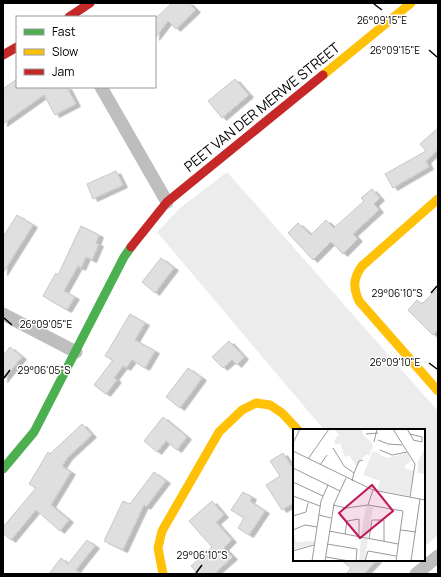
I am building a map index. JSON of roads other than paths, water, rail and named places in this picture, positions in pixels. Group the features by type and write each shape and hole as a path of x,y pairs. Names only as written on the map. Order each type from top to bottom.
{"street":[{"path":"70,16 90,3"},
{"name":"PEET VAN DER MERWE STREET","path":"3,469 34,432 124,257 138,235 167,202 411,3"},
{"path":"3,54 16,48"},
{"path":"102,88 167,202"},
{"path":"438,199 362,266 357,273 354,291 359,301 438,390"},
{"path":"3,314 76,352"},
{"path":"163,574 158,548 162,531 219,432 227,423 239,412 261,403 270,404 285,416 297,429"},
{"path":"417,568 438,556"}]}
